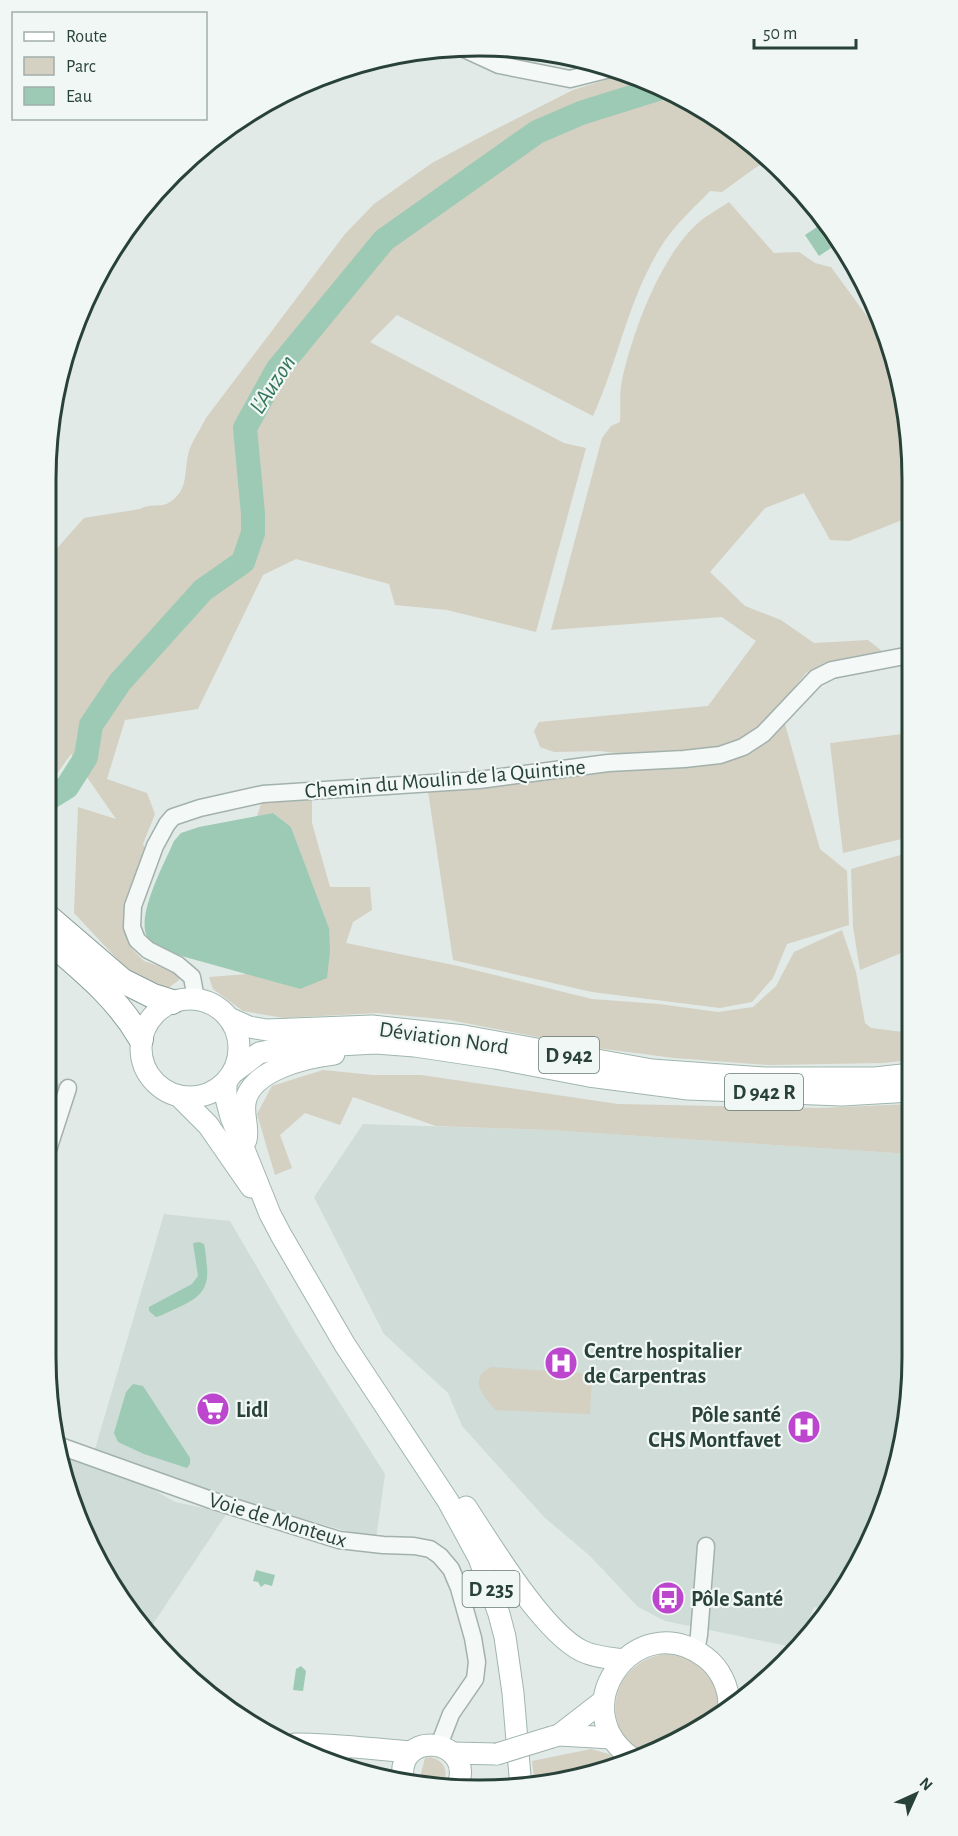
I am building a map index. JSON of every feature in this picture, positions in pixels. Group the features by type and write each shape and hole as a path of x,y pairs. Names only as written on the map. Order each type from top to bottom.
{"highway":[{"path":"56,923 123,981 153,996 184,1001"},
{"path":"56,948 116,1002 141,1040"}],"main road":[{"path":"230,1077 214,1092 199,1098 167,1093 153,1082 141,1060 141,1040 149,1020 159,1009 184,1001 213,1004 229,1018 238,1034 240,1053 230,1077 226,1098 231,1117 270,1214"},
{"name":"Déviation Nord","path":"229,1018 249,1027 267,1030 372,1026 464,1036 652,1070 765,1078 875,1078 902,1075"},
{"path":"244,1147 248,1131 245,1101 251,1089 264,1076 281,1067 314,1058 332,1054 355,1054 366,1043"},
{"name":"Déviation Nord","path":"230,1077 259,1053 282,1048 366,1043 415,1046 589,1076 688,1089 842,1095 902,1092"},
{"path":"179,1096 197,1111 208,1125 270,1214"},
{"name":"D 235","path":"270,1214 345,1345 424,1465 466,1532 479,1558 499,1614 511,1674 519,1779"},
{"path":"424,1465 441,1474 528,1598 555,1629 581,1651 622,1660"},
{"path":"626,1754 612,1738 604,1714 603,1701 606,1686 613,1672 622,1660 635,1651 655,1644 669,1643 696,1650 718,1670 729,1698"},
{"path":"556,1736 603,1701"},
{"path":"403,1773 404,1762 411,1752 424,1745 495,1754 556,1736 612,1738"},
{"path":"317,1748 345,1753 385,1765 392,1771"},
{"path":"445,1749 459,1766 459,1780"},
{"path":"345,1753 411,1752"},
{"path":"463,1780 495,1754"}],"street":[{"path":"481,56 499,65 570,79 597,72"},
{"name":"Chemin du Moulin de la Quintine","path":"184,1001 192,977 178,965 148,950 137,940 132,927 133,906 155,846 173,817 200,808 263,795 479,780 608,763 684,759 720,754 743,747 763,734 816,678 832,670 902,657"},
{"path":"56,1125 68,1088"},
{"name":"Voie de Monteux","path":"66,1448 211,1500 339,1540 414,1546 430,1549 440,1556 451,1569 459,1588 477,1662 475,1679 450,1714 445,1749"},
{"path":"696,1650 706,1546"}],"shaded area":[{"path":"363,1124 548,1130 902,1153 902,1385 894,1440 880,1493 859,1544 831,1592 820,1608 814,1607 807,1625 797,1636 787,1646 665,1621 638,1607 589,1555 545,1518 462,1426 448,1393 384,1334 314,1197"},
{"path":"164,1214 230,1221 296,1334 385,1474 376,1539 223,1497 95,1449"},
{"path":"67,1455 144,1484 175,1502 227,1513 152,1626 112,1569 99,1544 78,1493"}],"green space":[{"path":"613,78 641,88 691,112 737,143 762,164 722,192 710,191 669,235 644,277 593,416 397,315 370,342 564,443 586,448 536,632 447,610 395,605 389,584 296,559 263,575 198,709 125,720 107,779 147,793 155,814 143,844 146,851 123,921 131,948 144,961 179,973 179,980 167,989 135,978 74,913 78,807 116,819 71,754 56,775 56,549 84,518 165,504 179,494 184,483 189,451 206,418 345,234 374,204 432,163 573,90"},
{"path":"729,202 774,253 799,252 815,263 831,267 873,324 888,369 902,451 902,520 849,541 830,540 804,493 765,508 710,572 745,606 781,620 814,643 868,640 887,655 827,662 806,673 769,720 736,745 647,757 600,751 554,752 540,747 534,731 539,722 708,706 756,641 722,617 551,630 602,438 611,426 620,422 622,380 641,318 660,275 672,255 684,237 702,220"},
{"path":"785,724 820,849 847,871 849,925 787,944 773,978 752,1002 720,1008 592,992 453,960 428,791 722,760 750,750"},
{"path":"902,734 902,839 843,853 830,743"},
{"path":"312,797 312,823 330,887 370,887 372,910 353,922 346,943 458,966 592,999 659,1004 718,1012 753,1007 776,986 794,952 842,930 856,972 865,1023 871,1028 902,1032 902,1061 769,1065 674,1058 589,1047 450,1020 377,1013 284,1018 243,1011 213,989 209,977 247,974 300,989 329,928 291,827 273,813 257,816 262,801"},
{"path":"902,855 902,953 860,970 853,927 851,869"},
{"path":"323,1070 373,1075 421,1075 618,1104 819,1108 902,1104 902,1153 548,1130 436,1126 353,1097 340,1125 305,1113 280,1135 292,1168 275,1175 257,1114 272,1086"},
{"path":"56,1081 60,1086 56,1101"},
{"path":"491,1367 592,1374 590,1414 495,1410 480,1388 479,1382 484,1372"},
{"path":"667,1654 698,1665 711,1680 716,1690 718,1706 691,1724 639,1749 632,1745 621,1731 616,1715 616,1698 622,1682 633,1669 648,1659"},
{"path":"591,1749 609,1754 613,1759 534,1777 532,1761"},
{"path":"430,1757 442,1764 445,1771 444,1779 420,1776 425,1758"}],"water":[{"path":"817,227 831,248 819,256 805,235"},
{"path":"273,813 291,827 329,928 330,951 327,978 300,989 160,950 148,939 145,927 148,902 174,841 181,833 199,827"},
{"path":"193,1243 204,1244 206,1253 207,1278 204,1287 194,1299 156,1317 149,1311 149,1307 192,1284 198,1276"},
{"path":"133,1384 143,1386 190,1458 187,1468 144,1454 118,1442 114,1433 126,1392"},
{"path":"256,1570 275,1575 272,1586 265,1584 261,1587 258,1582 253,1581"},
{"path":"301,1666 306,1671 303,1691 293,1690 296,1669"}],"waterway":[{"name":"L'Auzon","path":"56,794 67,787 86,757 91,725 120,682 203,590 243,562 253,533 245,428 277,370 384,240 537,132 581,113 649,92"}],"place":[{"name":"Centre hospitalier de Carpentras","path":"561,1363"},
{"name":"Lidl","path":"213,1409"},
{"name":"Pôle santé CHS Montfavet","path":"804,1427"},
{"name":"Pôle Santé","path":"668,1598"}]}
